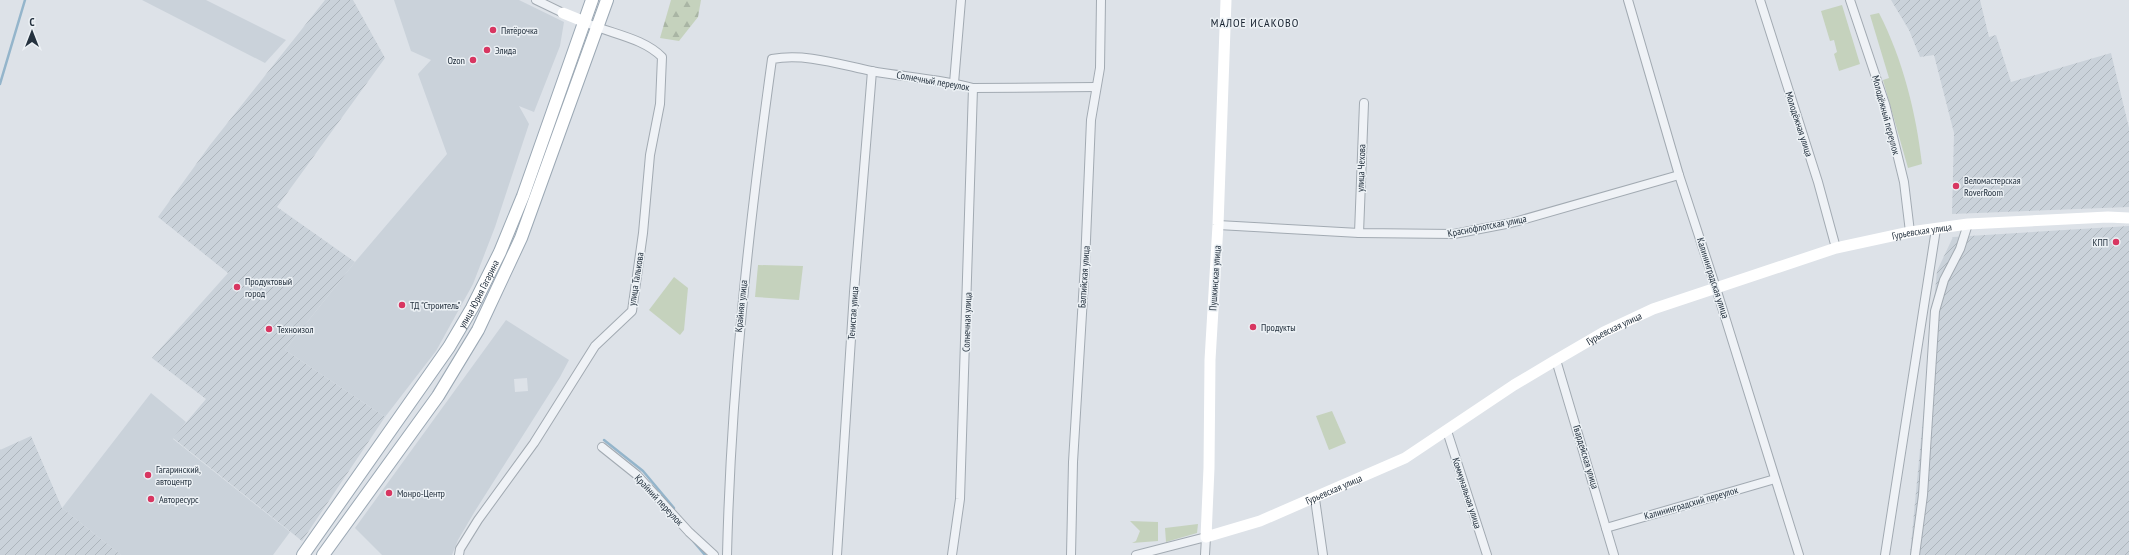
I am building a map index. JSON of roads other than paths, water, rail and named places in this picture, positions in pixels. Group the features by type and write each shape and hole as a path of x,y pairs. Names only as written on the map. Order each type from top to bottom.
{"main road":[{"name":"улица Юрия Гагарина","path":"303,555 449,347 472,308 500,252 523,196 592,0"},
{"name":"улица Юрия Гагарина","path":"323,555 438,396 478,330 521,238 607,0"}],"street":[{"path":"536,0 585,22"},
{"path":"954,83 961,0"},
{"name":"Балтийская улица","path":"1070,555 1073,462 1086,264 1091,120 1100,68 1101,0"},
{"name":"Пушкинская улица","path":"1205,555 1209,468 1210,360 1218,225 1226,0"},
{"name":"Калининградская улица","path":"1628,0 1679,175 1716,288 1799,555"},
{"name":"Молодёжная улица","path":"1760,0 1818,182 1836,248"},
{"name":"Молодёжный переулок","path":"1850,0 1885,104 1904,182 1910,232"},
{"name":"улица Талькова","path":"459,555 460,549 478,520 534,443 595,346 632,311 643,232 650,155 660,104 662,57 654,49 597,28 585,22"},
{"name":"Солнечный переулок","path":"772,59 788,56 822,60 872,71 954,83 973,88 1096,87"},
{"name":"Крайняя улица","path":"727,555 729,468 736,360 748,237 772,59"},
{"name":"Тенистая улица","path":"837,555 854,292 872,71"},
{"name":"Солнечная улица","path":"952,555 960,499 968,312 969,197 973,88"},
{"name":"улица Чехова","path":"1359,232 1364,103"},
{"name":"Краснофлотская улица","path":"1218,225 1359,232 1454,234 1511,223 1679,175"},
{"name":"Гурьевская улица","path":"1136,555 1260,521 1315,499 1405,458 1447,432 1514,385 1604,332 1653,309 1836,248 1910,232 1968,224 2108,217 2129,218"},
{"path":"1915,555 1923,495 1935,312 1944,280 1960,249 1968,224"},
{"path":"1885,555 1936,229"},
{"name":"Гвардейская улица","path":"1556,360 1614,555"},
{"name":"Коммунальная улица","path":"1447,432 1487,555"},
{"name":"Крайний переулок","path":"602,447 637,475 689,532 714,555"},
{"name":"Калининградский переулок","path":"1606,528 1775,478"},
{"path":"1315,499 1323,555"}],"waterway":[{"path":"0,84 25,0"},
{"path":"604,440 643,471 674,508"},
{"path":"694,542 705,555"}],"place":[{"name":"Пятёрочка","path":"493,30"},
{"name":"Элида","path":"487,50"},
{"name":"Ozon","path":"473,60"},
{"name":"Веломастерская RoverRoom","path":"1956,186"},
{"name":"КПП","path":"2116,242"},
{"name":"Продуктовый город","path":"237,287"},
{"name":"ТД \"Строитель\"","path":"402,305"},
{"name":"Продукты","path":"1253,327"},
{"name":"Техноизол","path":"269,329"},
{"name":"Гагаринский, автоцентр","path":"148,475"},
{"name":"Монро-Центр","path":"389,493"},
{"name":"Авторесурс","path":"151,499"}],"district":[{"name":"МАЛОЕ ИСАКОВО","path":"1255,22"}]}
